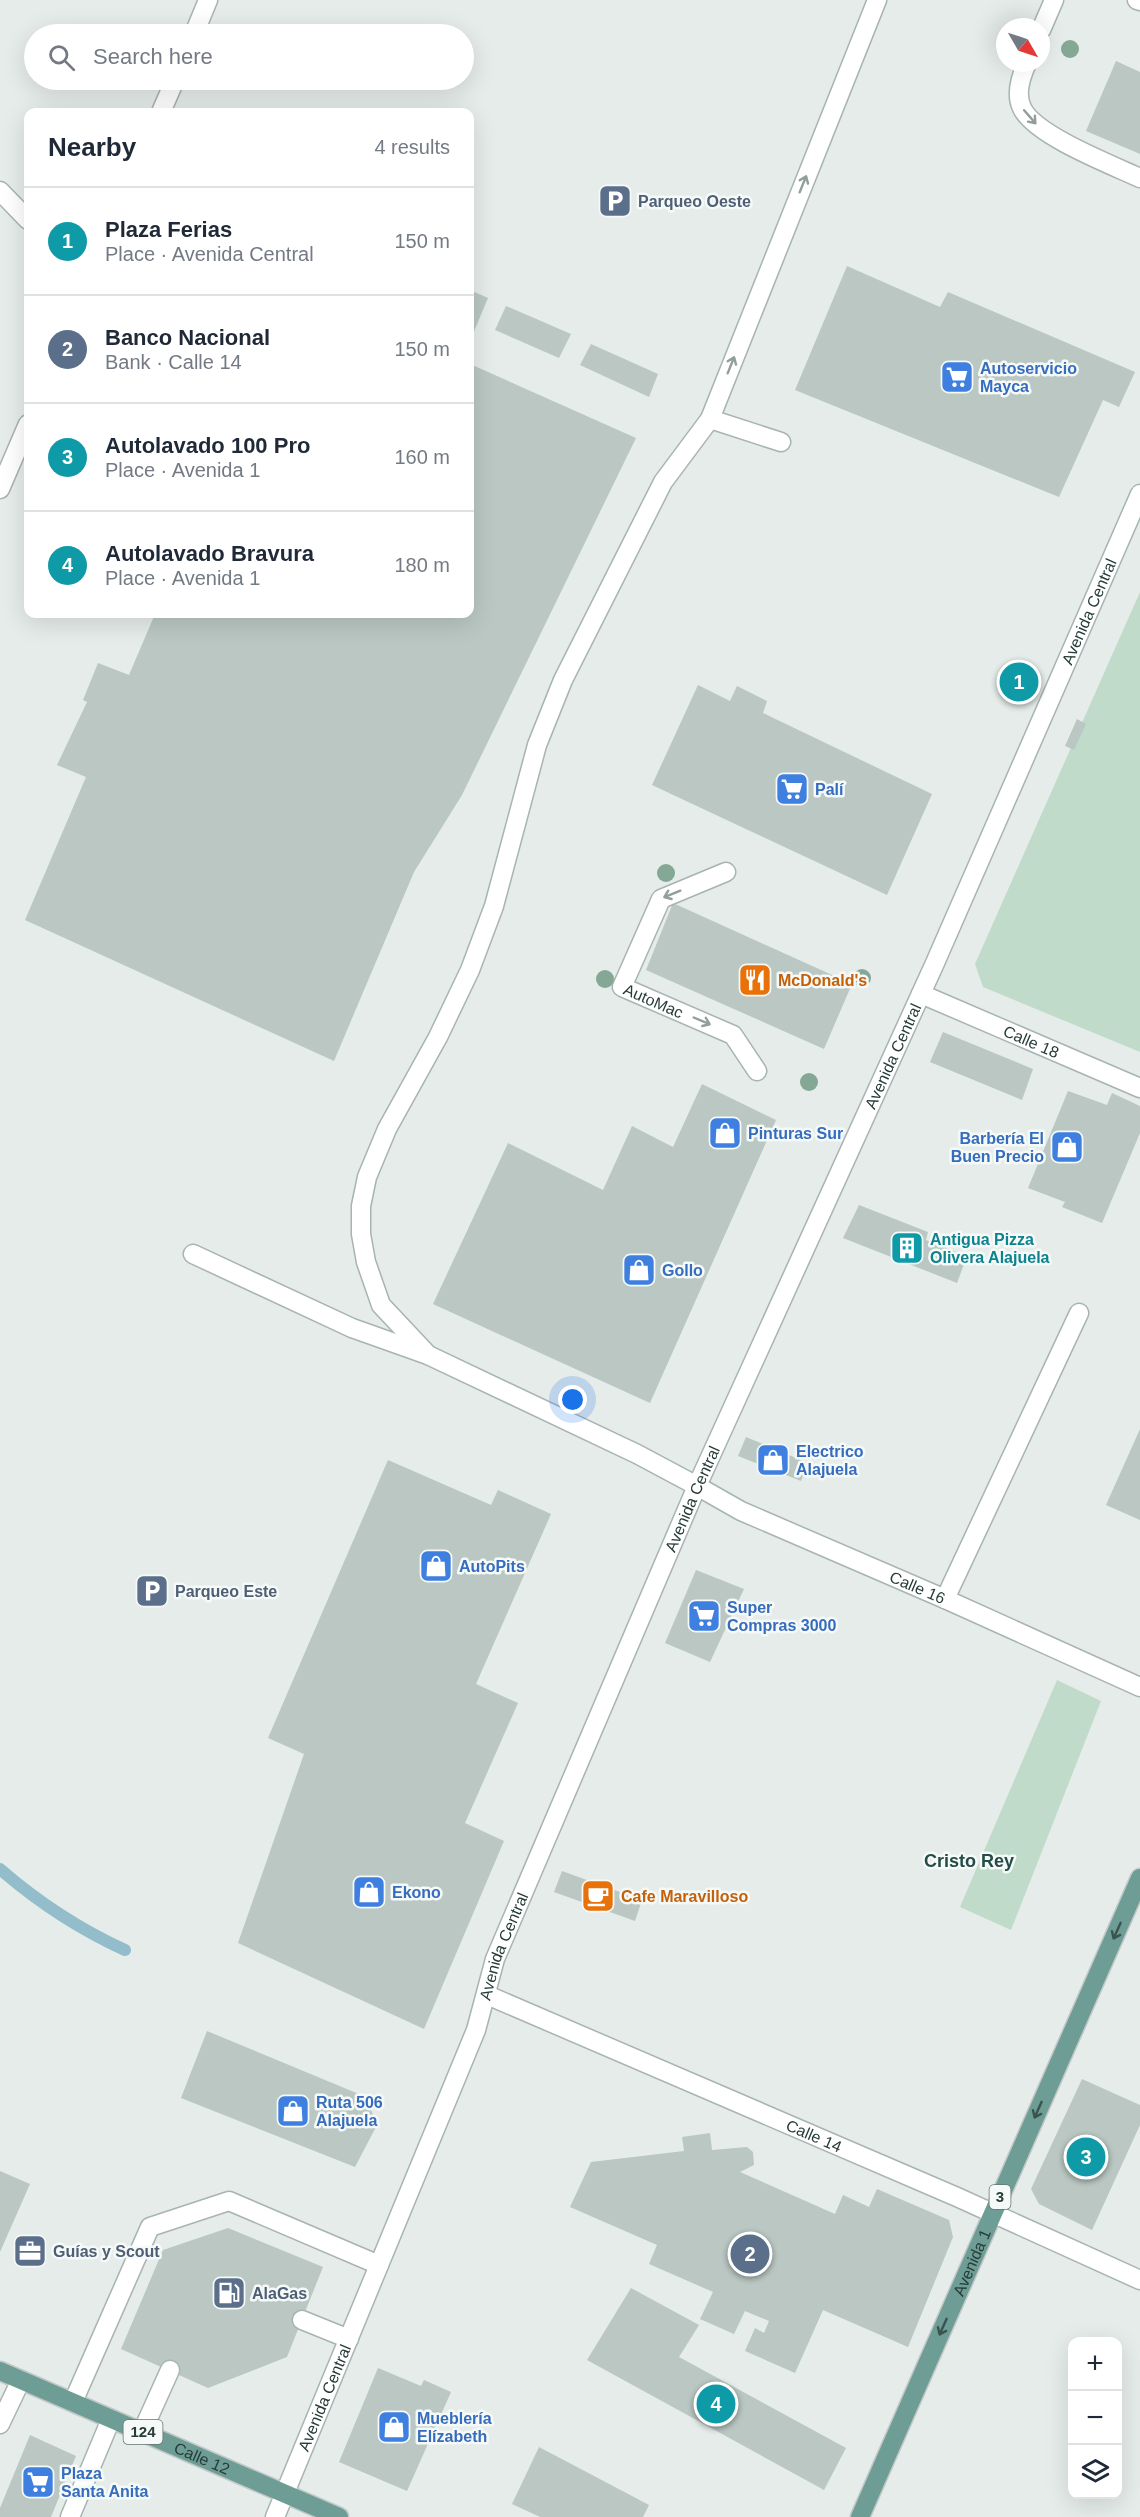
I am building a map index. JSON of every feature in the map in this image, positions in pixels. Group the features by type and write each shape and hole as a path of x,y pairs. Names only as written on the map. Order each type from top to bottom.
{"main road":[{"name":"Avenida 1","path":"860,2517 1140,1878"},
{"name":"Calle 12","path":"0,2371 339,2517"}],"street":[{"path":"198,24 208,0"},
{"path":"428,1355 381,1305 366,1262 361,1234 361,1206 367,1177 387,1129 438,1037 470,970 494,906 537,745 563,680 663,482 710,419 877,0"},
{"path":"1046,18 1054,0"},
{"path":"1024,72 1019,93 1022,108 1029,117 1055,137 1140,178"},
{"path":"163,108 171,90"},
{"path":"0,191 24,216"},
{"path":"710,419 781,442"},
{"path":"0,489 24,433"},
{"name":"Avenida Central","path":"275,2517 476,2031 495,1959 697,1486 921,994 1140,494"},
{"name":"AutoMac","path":"726,872 661,899 622,987 734,1035 757,1071"},
{"name":"Calle 18","path":"921,994 1140,1088"},
{"name":"Calle 16","path":"193,1254 352,1328 428,1355 637,1454 741,1511 945,1599 1140,1687"},
{"path":"945,1599 1079,1313"},
{"name":"Calle 14","path":"487,1995 993,2213 1140,2280"},
{"path":"73,2402 150,2227 229,2201 379,2265"},
{"path":"302,2320 349,2339"},
{"path":"142,2432 170,2370"},
{"path":"0,2424 21,2380"},
{"path":"70,2517 111,2419"}],"green space":[{"path":"1140,592 1140,1052 983,987 975,964"},
{"path":"1057,1680 1101,1701 1011,1930 960,1907"}],"building":[{"path":"1116,61 1140,72 1140,154 1086,131"},
{"name":"Autoservicio Mayca","path":"847,266 940,307 948,292 1135,372 1119,407 1103,400 1059,497 795,390"},
{"path":"474,292 488,298 474,331"},
{"path":"506,306 571,334 559,358 495,330"},
{"path":"591,344 658,374 649,397 580,365"},
{"path":"474,366 636,438 462,795 414,872 334,1061 25,920 86,777 57,765 87,702 83,700 98,663 129,675 153,618 474,618"},
{"path":"1018,666 1032,672 1020,697 1007,691"},
{"name":"Palí","path":"698,685 730,701 737,686 767,701 763,713 932,794 887,895 652,785"},
{"path":"1077,719 1086,724 1074,750 1065,746"},
{"name":"McDonald's","path":"673,903 852,984 824,1049 646,970"},
{"path":"943,1032 1033,1069 1022,1100 930,1062"},
{"path":"702,1084 776,1120 650,1403 433,1304 508,1143 603,1190 632,1126 673,1147"},
{"path":"1068,1091 1107,1105 1112,1093 1140,1106 1140,1133 1102,1223 1062,1207 1065,1202 1028,1188"},
{"name":"Antigua Pizza Olivera Alajuela","path":"859,1205 928,1232 926,1240 967,1256 957,1283 843,1238"},
{"path":"1140,1429 1140,1520 1106,1505"},
{"name":"Electrico Alajuela","path":"746,1437 808,1463 801,1481 738,1456"},
{"path":"388,1460 491,1505 498,1490 551,1514 476,1684 518,1703 465,1823 504,1841 424,2029 238,1943 304,1754 268,1738"},
{"name":"Super Compras 3000","path":"696,1570 744,1589 710,1662 665,1643"},
{"name":"Cafe Maravilloso","path":"562,1871 642,1900 635,1921 554,1892"},
{"name":"Ruta 506 Alajuela","path":"207,2031 366,2097 377,2125 355,2167 181,2098"},
{"path":"1082,2079 1140,2105 1140,2125 1092,2230 1039,2204 1031,2189"},
{"path":"710,2133 712,2150 747,2147 753,2152 754,2165 740,2172 835,2214 843,2195 869,2207 877,2189 949,2220 953,2237 908,2347 823,2310 795,2373 745,2351 755,2328 764,2333 769,2321 745,2311 734,2334 700,2319 713,2292 649,2264 657,2245 570,2207 591,2162 684,2151 682,2137"},
{"path":"0,2171 30,2184 0,2252"},
{"name":"AlaGas","path":"228,2228 323,2267 287,2357 208,2388 121,2349 163,2250"},
{"path":"631,2288 699,2325 679,2357 846,2448 824,2490 587,2360"},
{"name":"Mueblería Elízabeth","path":"378,2368 421,2386 424,2380 451,2392 407,2491 339,2462"},
{"name":"Plaza Santa Anita","path":"30,2435 76,2456 51,2517 0,2517 0,2508"},
{"path":"539,2447 649,2505 643,2517 540,2517 512,2504"}],"waterway":[{"path":"0,1869 29,1893 60,1914 125,1950"}],"place":[{"name":"Parqueo Oeste","path":"615,201"},
{"name":"Autoservicio Mayca","path":"957,377"},
{"name":"Plaza Ferias","path":"1019,682"},
{"name":"Palí","path":"792,789"},
{"name":"McDonald's","path":"755,980"},
{"name":"Pinturas Sur","path":"725,1133"},
{"name":"Barbería El Buen Precio","path":"1067,1147"},
{"name":"Antigua Pizza Olivera Alajuela","path":"907,1248"},
{"name":"Gollo","path":"639,1270"},
{"name":"Electrico Alajuela","path":"773,1460"},
{"name":"AutoPits","path":"436,1566"},
{"name":"Parqueo Este","path":"152,1591"},
{"name":"Super Compras 3000","path":"704,1616"},
{"name":"Ekono","path":"369,1892"},
{"name":"Cafe Maravilloso","path":"598,1896"},
{"name":"Ruta 506 Alajuela","path":"293,2111"},
{"name":"Autolavado 100 Pro","path":"1086,2157"},
{"name":"Guías y Scout","path":"30,2251"},
{"name":"Banco Nacional","path":"750,2254"},
{"name":"AlaGas","path":"229,2293"},
{"name":"Autolavado Bravura","path":"716,2404"},
{"name":"Mueblería Elízabeth","path":"394,2427"},
{"name":"Plaza Santa Anita","path":"38,2482"}],"district":[{"name":"Cristo Rey","path":"969,1861"}]}
